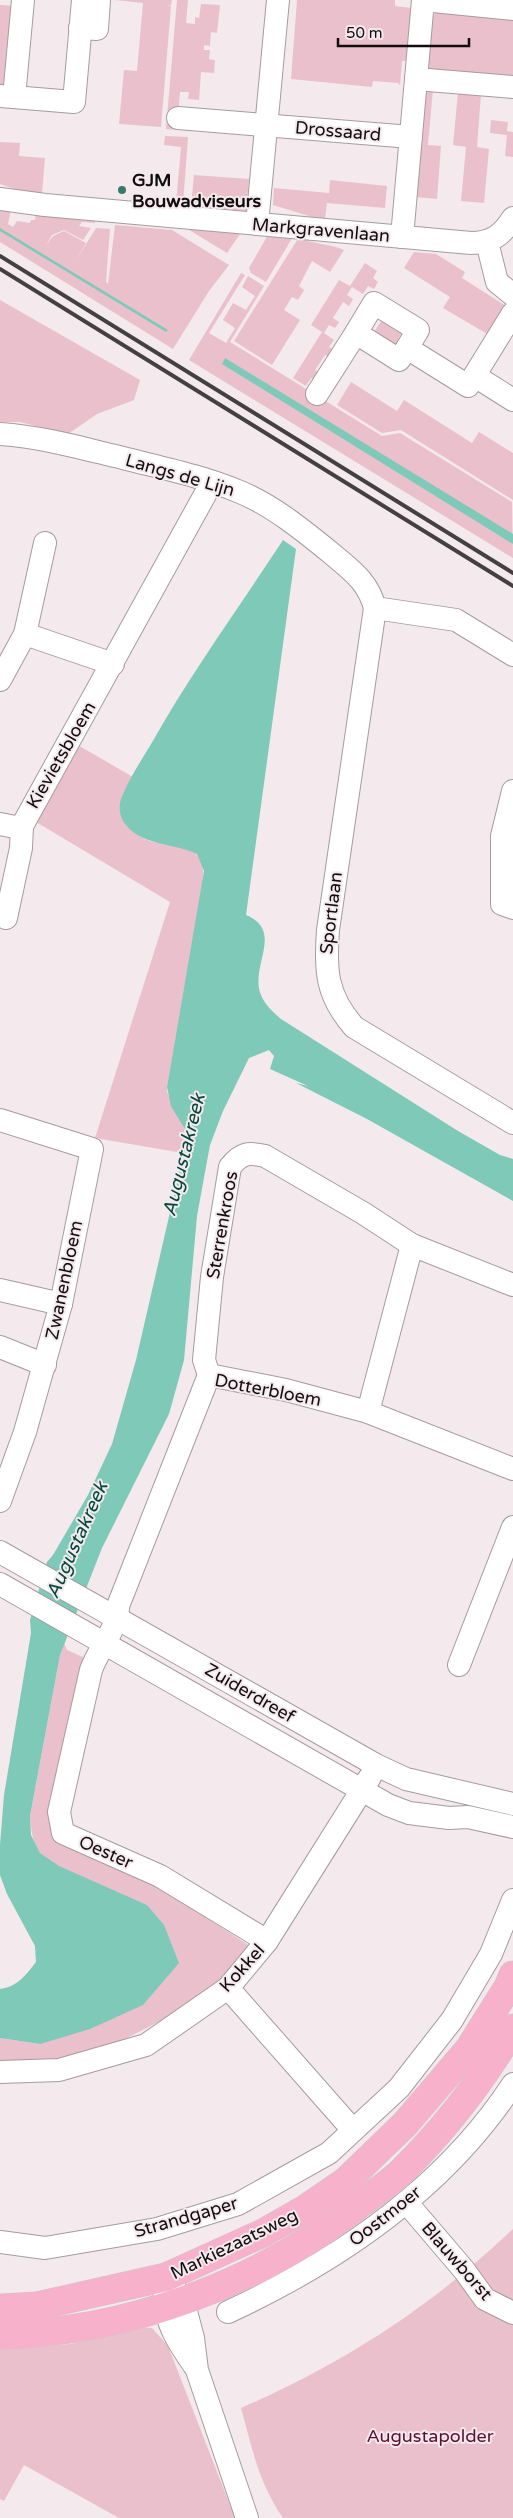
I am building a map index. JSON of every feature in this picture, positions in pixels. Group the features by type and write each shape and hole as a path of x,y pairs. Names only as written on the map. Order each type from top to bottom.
{"main road":[{"name":"Markiezaatsweg","path":"0,2308 37,2306 166,2278 263,2234 305,2209 346,2181 406,2124 468,2049 508,1987 513,1975"},
{"name":"Markiezaatsweg","path":"0,2335 26,2335 93,2326 126,2319 173,2303 270,2264 331,2227 398,2175 438,2132 491,2066 513,2028"}],"street":[{"path":"23,0 7,96 74,102 83,0"},
{"path":"80,28 97,29 99,0"},
{"path":"257,224 278,0"},
{"path":"402,237 423,0 513,9"},
{"path":"416,79 513,88"},
{"name":"Drossaard","path":"178,118 411,137"},
{"name":"Markgravenlaan","path":"0,199 45,205 402,237 471,243 487,242"},
{"path":"513,218 499,236 487,242 497,282 513,295"},
{"path":"318,394 374,303 418,330 399,360 356,333"},
{"path":"407,348 468,386 513,313"},
{"path":"475,376 513,400"},
{"name":"Langs de Lijn","path":"0,434 31,436 80,446 178,471 241,492 300,527 356,574 371,591 374,608"},
{"name":"Kievietsbloem","path":"11,825 113,664 212,482"},
{"path":"0,680 25,634 44,542"},
{"path":"374,608 456,620 513,655"},
{"name":"Sportlaan","path":"374,608 328,930 325,964 330,986 341,1013 354,1027 513,1123"},
{"path":"25,634 113,664"},
{"path":"513,791 502,836 502,904 513,908"},
{"path":"6,918 21,848 11,825"},
{"name":"Zwanenbloem","path":"0,1120 92,1149 61,1304 25,1432 0,1501"},
{"name":"Sterrenkroos","path":"209,1375 204,1360 212,1277 230,1167 237,1158 248,1152 265,1156 363,1212 412,1245 513,1285"},
{"path":"368,1412 412,1245"},
{"path":"0,1290 61,1304"},
{"path":"0,1347 45,1365"},
{"name":"Dotterbloem","path":"103,1642 118,1617 118,1606 209,1375 286,1390 368,1412 513,1469"},
{"path":"459,1665 513,1527"},
{"name":"Zuiderdreef","path":"0,1552 118,1617 376,1765 406,1779 513,1804"},
{"name":"Zuiderdreef","path":"0,1584 388,1805 409,1813 449,1818 468,1816 513,1827"},
{"name":"Oester","path":"103,1642 91,1670 59,1812 63,1833 160,1876 266,1941"},
{"name":"Kokkel","path":"0,2072 59,2070 146,2046 228,1988 266,1941 362,1791 376,1765"},
{"name":"Strandgaper","path":"0,2242 45,2248 156,2229 238,2204 329,2153 352,2129 400,2088 452,2020 491,1954 513,1900"},
{"path":"228,1988 352,2129"},
{"name":"Oostmoer","path":"228,2312 277,2289 328,2259 406,2202 443,2169 513,2084"},
{"name":"Blauwborst","path":"406,2202 464,2270 484,2299 513,2313"},
{"path":"166,2278 173,2303 176,2340 197,2370 247,2518"}],"green space":[{"path":"115,0 172,0 171,5 168,5 171,6 161,127 119,124 124,70 137,71 143,3"},
{"path":"177,0 188,0 186,23 195,24 195,17 199,18 201,4 220,5 217,33 211,32 210,46 204,45 204,50 210,50 209,59 215,60 214,73 201,72 199,100 188,99 189,92 180,92 177,130 166,129"},
{"path":"297,0 395,0 395,6 412,8 408,61 402,61 400,85 398,83 373,81 372,87 291,79"},
{"path":"0,5 16,6 14,39 8,39 3,87 0,86"},
{"path":"437,11 513,16 513,78 430,70 428,66 433,16"},
{"path":"426,89 433,89 428,145 441,146 437,199 416,197"},
{"path":"458,92 481,94 477,147 489,149 484,203 461,201 466,147 453,145"},
{"path":"491,120 508,122 507,131 513,132 513,157 505,156 507,135 490,133"},
{"path":"165,136 188,137 183,204 176,204 181,147 164,145"},
{"path":"0,142 20,143 19,156 45,158 42,193 17,190 0,184"},
{"path":"194,175 249,179 246,211 191,206"},
{"path":"330,180 387,186 385,208 327,203 325,218 312,217 273,205 274,188 329,193"},
{"path":"0,207 11,209 8,224 13,227 17,221 30,223 31,220 35,220 36,213 95,218 95,223 82,222 79,226 91,228 83,240 64,230 52,235 46,245 53,236 64,231 86,243 75,262 96,228 110,229 106,282 108,284 115,225 172,230 229,265 209,291 173,349 0,242"},
{"path":"181,225 242,231 227,253"},
{"path":"269,233 294,235 266,282 251,273 249,268"},
{"path":"299,237 344,250 330,272 312,261 299,286 304,290 298,300 292,297 284,310 300,320 272,365 234,341"},
{"path":"414,252 436,254 465,272 462,278 506,306 489,335 443,308 450,297 404,268"},
{"path":"365,263 377,271 373,278 378,282 374,289 368,286 363,294 352,287 347,295 353,299 349,306 343,302 333,318 339,322 335,328 329,325 324,333 334,340 329,347 335,351 330,358 325,355 315,370 321,374 317,381 311,378 306,386 293,378 322,332 311,325 339,280 350,286"},
{"path":"241,273 245,275 209,333 226,343 235,328 223,320 233,303 246,310 255,296 242,287 248,276 264,286 230,342 382,436 400,433 512,502 513,558 189,360"},
{"path":"0,300 140,380 134,400 97,414 68,434 20,422 0,422"},
{"path":"383,318 403,331 393,347 373,334"},
{"path":"351,382 397,411 404,400 472,443 479,432 513,453 513,500 401,430 382,433 337,405"},
{"path":"76,744 133,777 123,795 120,808 123,820 130,828 147,840 182,847 194,852 201,860 202,887 167,1087 167,1092 188,1134 183,1153 95,1138 170,902 31,819"},
{"path":"64,1643 67,1650 85,1658 53,1819 250,1946 220,1981 170,2016 123,2040 57,2060 0,2066 0,2038 40,2044 147,1905 90,1882 60,1867 40,1853 34,1840 30,1816 60,1655"},
{"name":"Augustapolder","path":"513,2229 513,2518 283,2518 262,2478 241,2408 315,2372 385,2331 450,2284"},
{"path":"135,2327 152,2328 168,2346 235,2518 119,2518 24,2465 4,2501 0,2499 0,2348 71,2344"}],"water":[{"path":"0,228 168,330 166,332 0,231"},
{"path":"225,358 513,534 513,544 222,364"},
{"name":"Augustakreek","path":"283,540 296,549 246,915 257,922 263,930 265,940 259,973 261,995 272,1011 281,1019 458,1131 500,1155 513,1159 513,1201 367,1119 296,1083 308,1086 270,1069 274,1056 269,1050 249,1058 223,1111 210,1145 197,1216 184,1360 169,1414 102,1548 60,1655 30,1816 31,1835 40,1853 59,1866 147,1905 164,1925 179,1963 143,2005 90,2029 40,2044 0,2038 0,1989 16,1983 25,1976 36,1962 35,1946 7,1894 0,1875 4,1795 31,1633 30,1620 47,1562 88,1495 112,1444 136,1360 188,1134 171,1106 167,1087 204,871 197,854 148,840 130,829 123,821 120,801 132,776 169,713"}],"railway":[{"path":"0,256 513,573"},
{"path":"0,269 513,586"}],"place":[{"name":"GJM Bouwadviseurs","path":"122,190"}]}
